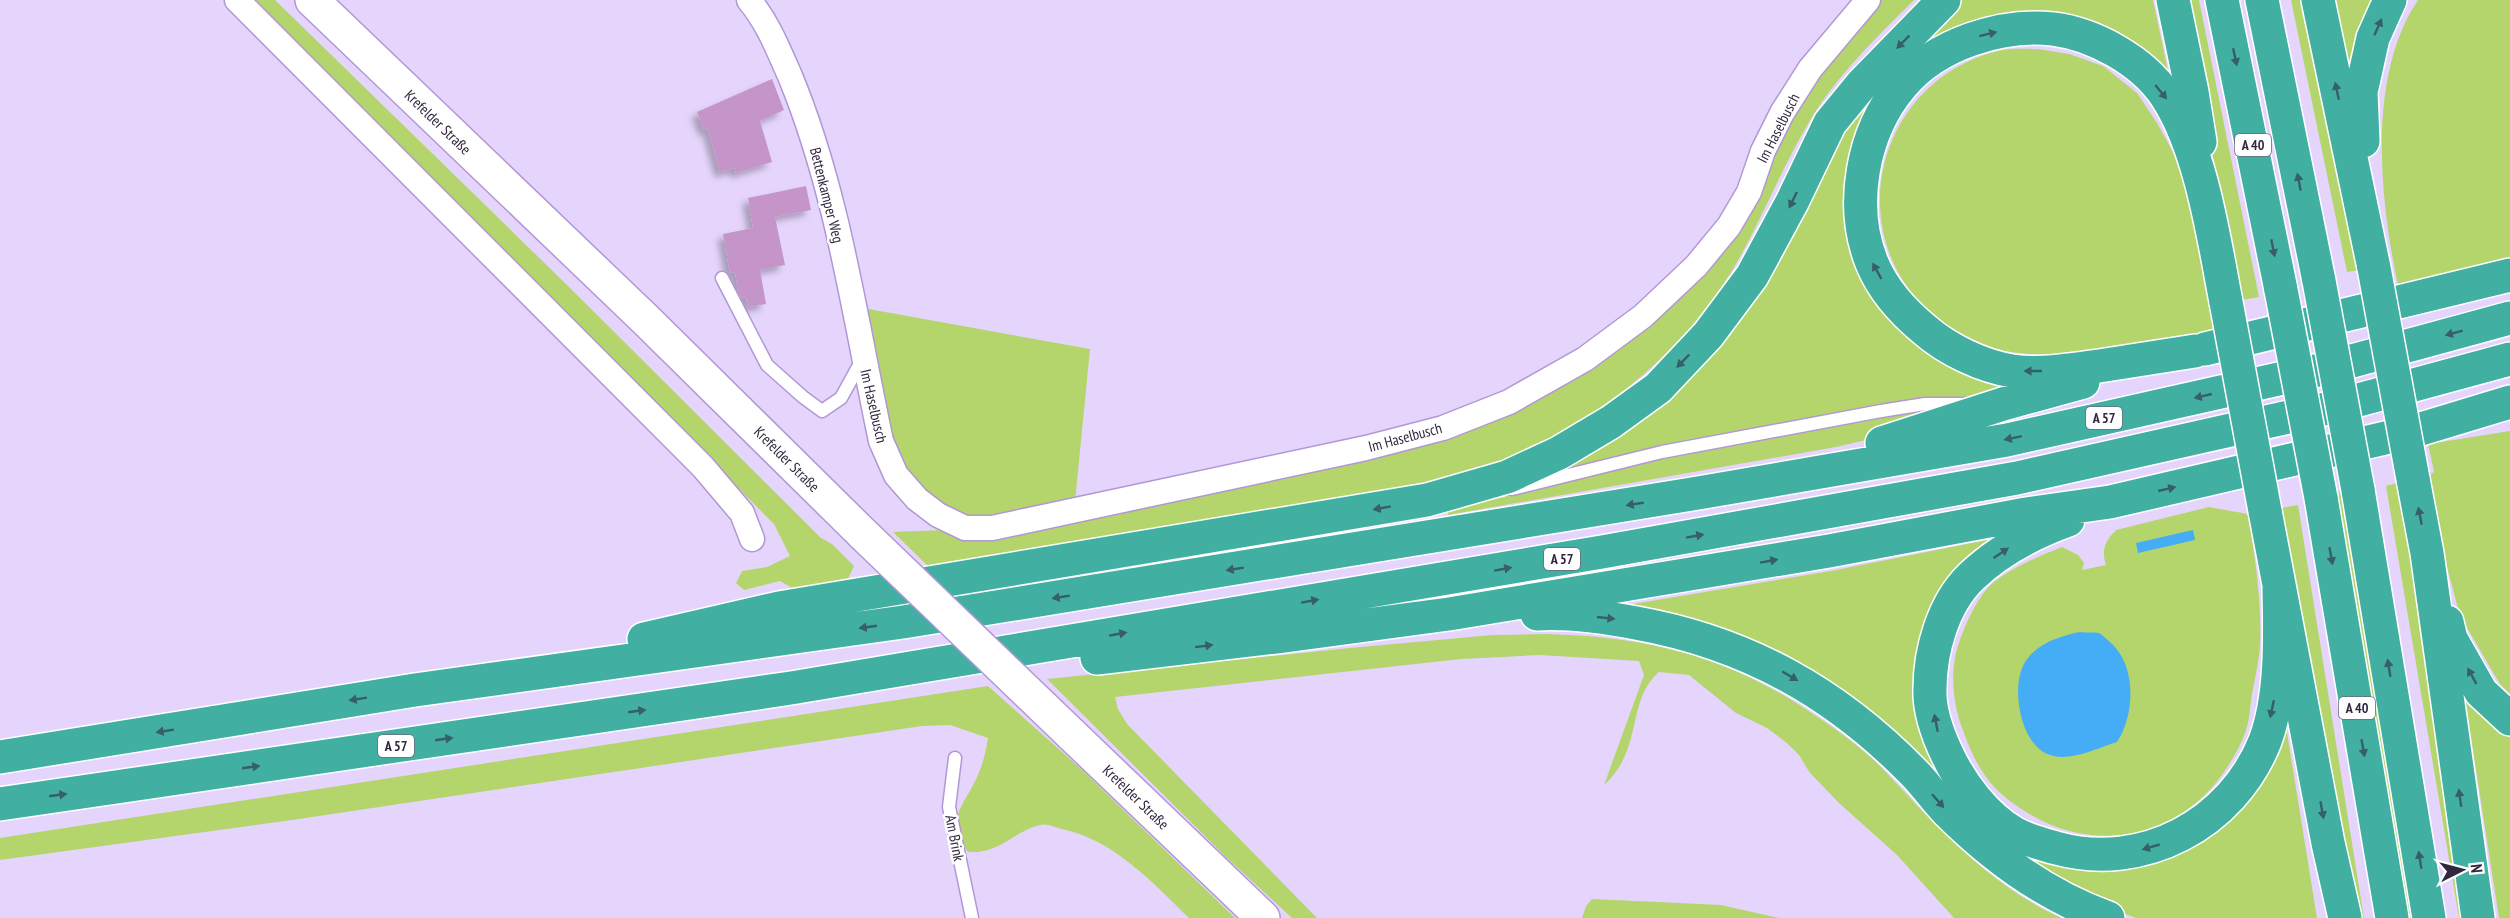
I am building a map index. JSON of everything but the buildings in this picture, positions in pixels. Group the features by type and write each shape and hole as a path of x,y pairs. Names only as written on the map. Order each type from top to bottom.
{"highway":[{"path":"415,690 477,669 619,644 779,608 1427,500 1507,477 1559,453 1611,422 1658,388 1708,335 1752,276 1792,202 1830,123 1862,84 1944,0"},
{"path":"2173,0 2192,92 2216,250 2279,588 2328,843 2345,918"},
{"name":"A 40","path":"2222,0 2321,498 2392,918"},
{"name":"A 40","path":"2262,0 2319,281 2358,490 2429,918"},
{"path":"2318,0 2367,230 2427,553 2478,918"},
{"path":"2367,230 2361,92 2373,38 2390,0"},
{"path":"2195,351 2061,371 2012,371 1975,360 1941,344 1911,319 1893,298 1872,264 1861,218 1860,190 1867,151 1882,115 1902,84 1936,56 1985,34 2031,27 2077,32 2132,60 2165,94 2190,141 2216,250"},
{"path":"2450,289 2510,269"},
{"path":"1692,494 1796,463 1898,440 2003,404 2195,351 2510,275"},
{"name":"A 57","path":"0,758 415,690 915,620 1692,494 2007,440 2319,370 2510,318"},
{"name":"A 57","path":"0,804 791,688 1602,552 2017,478 2329,408 2510,359"},
{"path":"791,688 1276,637 1449,614 1600,590 1829,551 2026,514 2110,502 2453,421 2510,402"},
{"path":"2453,421 2510,414"},
{"path":"2110,502 2099,510 2039,530 1999,554 1970,579 1948,610 1935,650 1930,691 1937,732 1955,771 1981,806 2014,833 2042,844 2076,853 2132,852 2169,842 2187,833 2222,806 2250,772 2266,739 2274,703 2280,642 2279,588"},
{"path":"2427,553 2451,639 2481,692 2510,719"},
{"path":"1276,637 1386,633 1498,617 1554,613 1618,619 1677,630 1699,637 1742,652 1788,674 1839,706 1915,774 1945,809 1983,846 2029,880 2089,911 2108,918"},
{"path":"2328,843 2337,918"}],"main road":[{"name":"Krefelder Straße","path":"312,0 1263,918"}],"street":[{"path":"237,0 703,467 742,513 752,539"},
{"name":"Bettenkamper Weg","path":"749,0 765,19 784,63 825,175 863,358"},
{"name":"Im Haselbusch","path":"863,358 881,441 896,475 917,499 931,510 965,528 992,528 1366,448 1443,428 1509,402 1585,359 1643,316 1696,266 1729,226 1749,192 1763,151 1793,95 1818,60 1868,0"}],"lane":[{"path":"722,278 767,365 803,398 822,411 841,398 863,358"},
{"path":"1427,500 1517,489 1662,452 1881,411 1925,404 2003,404"},
{"name":"Am Brink","path":"956,758 949,807 972,918"}],"green space":[{"path":"248,0 275,0 567,285 821,538 832,544 854,566 847,581 794,589 780,581 744,590 736,583 742,571 767,567 790,556 774,524 413,158"},
{"path":"1876,0 1914,0 1857,59 1819,107 1788,160 1753,233 1711,302 1686,333 1628,388 1561,432 1489,465 1426,483 931,569 893,532 943,530 1477,424 1688,283 1807,80"},
{"path":"1958,0 2153,0 2171,85 2163,77 1992,26 1874,111 1866,268 1998,384 1999,397 1895,433 1836,447 1448,515 1448,507 1506,497 1504,486 1665,392 1839,128"},
{"path":"2181,0 2199,0 2259,297 2242,300"},
{"path":"2291,0 2307,0 2360,270 2347,272"},
{"path":"2334,0 2382,0 2352,82"},
{"path":"2418,0 2510,0 2510,260 2399,290 2392,256 2383,180 2384,103 2390,66 2401,31"},
{"path":"2038,49 2069,54 2103,66 2137,93 2157,123 2178,161 2191,200 2217,336 2084,354 2056,355 2005,351 1993,348 1959,332 1919,301 1894,263 1881,221 1882,177 1895,135 1919,97 1955,68 2002,50"},
{"path":"863,308 1090,349 1075,502 990,520 965,520 920,494 887,440"},
{"path":"2510,431 2510,694 2500,684 2460,616 2447,567 2429,475 2434,472 2428,444"},
{"path":"2400,482 2467,918 2459,918 2386,486"},
{"path":"2343,491 2414,918 2406,918 2334,493"},
{"path":"2298,505 2364,918 2356,918 2280,508"},
{"path":"2209,507 2248,514 2259,596 2260,629 2257,670 2248,721 2231,762 2210,790 2189,809 2165,823 2140,832 2113,836 2085,834 2058,827 2031,815 1998,791 1981,770 1969,746 1955,704 1953,673 1958,645 1970,615 1994,582 2035,558 2062,547 2078,555 2084,563 2082,570 2106,565 2105,546 2116,530","holes":["2025,662 2039,748 2026,727 2020,707 2020,686"]},
{"path":"1997,538 1922,691 1990,824 2157,857 2284,714 2317,918 2136,918 2060,889 1881,731 1609,608 1831,571"},
{"path":"1547,634 1620,640 1686,653 1750,677 1781,694 1849,739 1881,767 1964,852 1987,871 2035,905 2062,918 1954,918 1897,855 1839,803 1810,773 1799,755 1787,743 1767,728 1736,713 1689,675 1659,672 1649,683 1642,696 1625,756 1604,785 1644,675 1639,661 1540,655 1461,659 1115,697 1118,709 1127,724 1317,918 1292,918 1228,859 1047,679 1492,635"},
{"path":"988,686 1080,768 1235,918 1189,918 1131,864 1099,842 1051,825 1030,828 989,850 968,852 957,830 957,821 962,804 980,770 988,738 950,725 922,726 292,820 0,860 0,838"},
{"path":"2463,686 2510,733 2510,918 2499,918"},
{"path":"1592,899 1721,905 1779,918 1582,918 1586,906"}],"water":[{"path":"2193,530 2195,540 2138,553 2136,543"},
{"path":"2080,632 2099,633 2119,652 2129,677 2130,705 2123,731 2117,742 2075,756 2058,757 2040,749 2031,740 2021,714 2018,685 2025,662 2030,655 2042,645 2057,638"}]}
